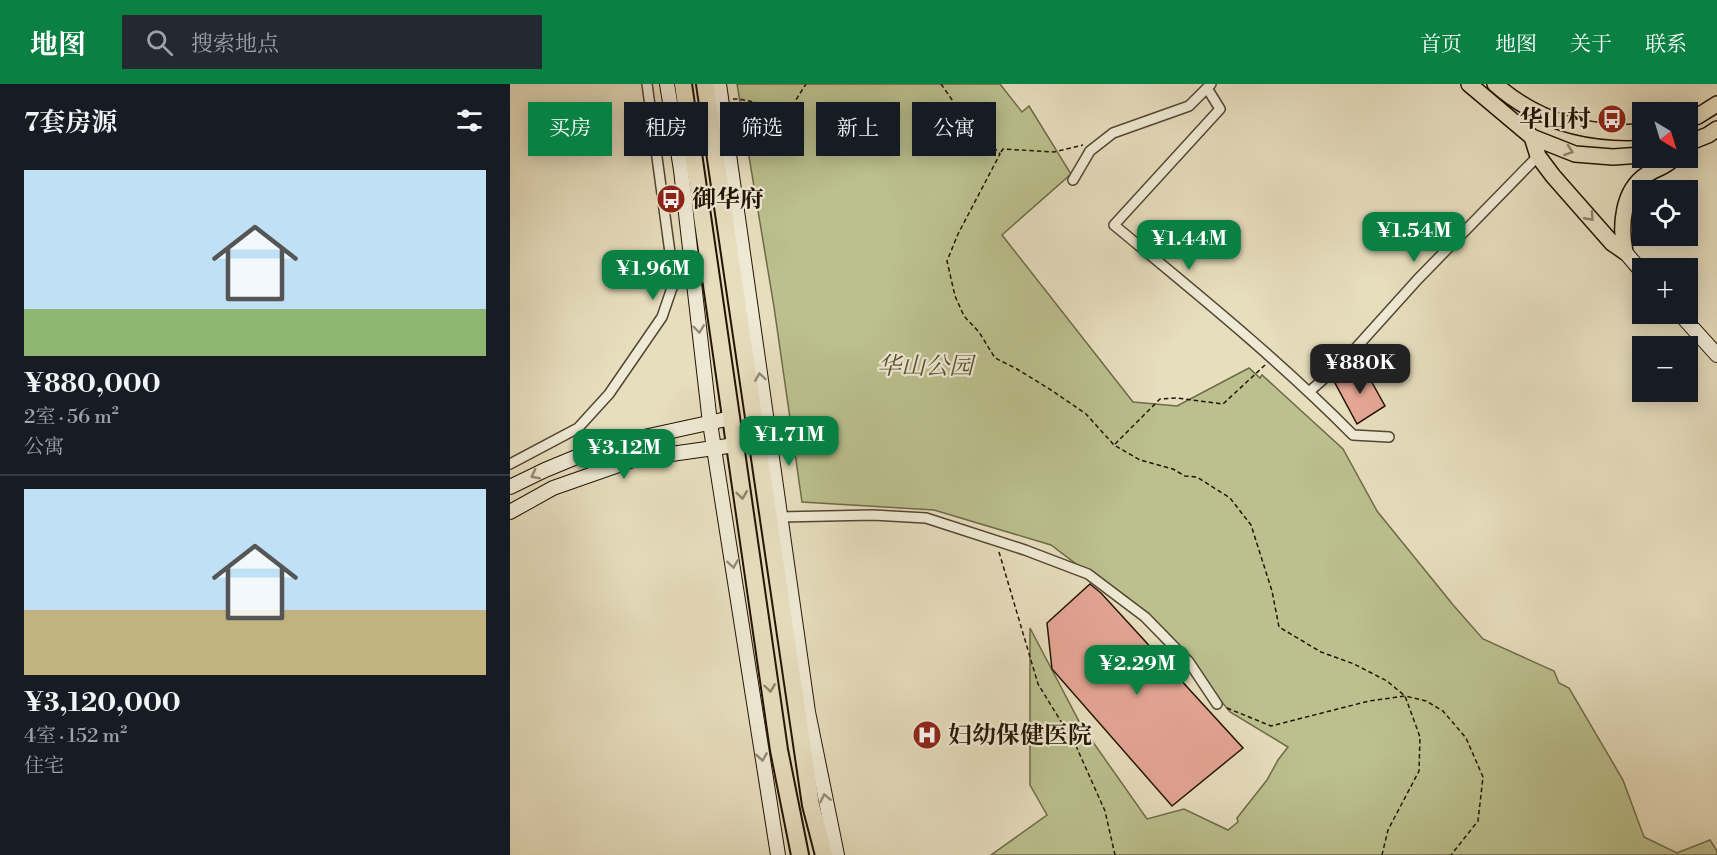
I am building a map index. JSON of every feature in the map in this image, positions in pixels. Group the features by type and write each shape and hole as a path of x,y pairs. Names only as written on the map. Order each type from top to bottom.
{"highway":[{"path":"683,84 779,750 800,855"},
{"path":"705,84 811,805 824,855"}],"main road":[{"path":"1469,84 1532,136 1575,154 1613,157 1632,156"},
{"path":"1495,84 1541,116 1579,128 1615,133 1632,132"},
{"path":"1698,116 1717,104"},
{"path":"1698,139 1717,129"},
{"path":"1532,136 1538,156 1553,176 1612,243 1625,252"},
{"path":"1625,252 1622,238 1627,201 1632,190 1644,176 1657,168"}],"street":[{"path":"510,464 578,428 609,393 662,317 674,282 647,84"},
{"path":"667,84 681,170 710,423 778,855"},
{"path":"718,84 808,712 837,855"},
{"path":"1073,180 1090,151 1113,134 1189,106 1209,86 1220,109 1114,225 1273,359 1353,435 1389,437"},
{"path":"1310,392 1345,360 1418,279 1538,156"},
{"path":"1625,252 1632,260"},
{"path":"1689,324 1717,355"},
{"path":"510,487 603,446 731,418"},
{"path":"510,512 553,488 636,459 735,445"},
{"path":"780,517 873,515 926,518 1088,574 1152,624 1189,662 1217,704"}],"path":[{"path":"721,101 739,99 777,107 792,106 806,84"},
{"path":"941,84 964,115 1000,154"},
{"path":"1086,144 1054,152 1003,148 958,234 947,261 964,316 979,332 995,358 1034,379 1086,414 1114,445 1140,460 1173,469 1185,476 1197,477 1230,498 1251,525 1270,583 1279,627 1321,652 1354,664 1387,681 1405,696 1420,737 1419,771 1388,830 1383,855"},
{"path":"1114,445 1160,399 1177,398 1223,404 1273,359"},
{"path":"995,540 1038,684 1076,746 1101,800 1115,855"},
{"path":"1217,704 1271,726 1359,704 1405,696 1426,701 1443,711 1466,738 1483,777 1478,820 1451,855"}],"green space":[{"name":"华山公园","path":"737,84 1000,84 1022,112 1029,106 1071,174 1002,235 1133,402 1177,406 1249,368 1260,378 1262,375 1343,449 1377,511 1483,639 1554,671 1559,683 1569,688 1623,780 1644,837 1677,853 1710,840 1717,855 991,855 1047,815 1030,785 1030,628 1081,725 1147,819 1184,809 1228,830 1238,822 1237,818 1267,780 1288,747 1230,712 1163,630 1051,545 934,510 802,502 774,307 749,156 804,156 804,102 740,102"}],"building":[{"path":"1364,368 1385,406 1357,424 1335,383"},
{"path":"1090,584 1101,593 1243,748 1172,806 1052,669 1047,623"}],"place":[{"name":"华山村","path":"1612,119"},
{"name":"御华府","path":"671,199"},
{"name":"妇幼保健医院","path":"927,735"}]}
